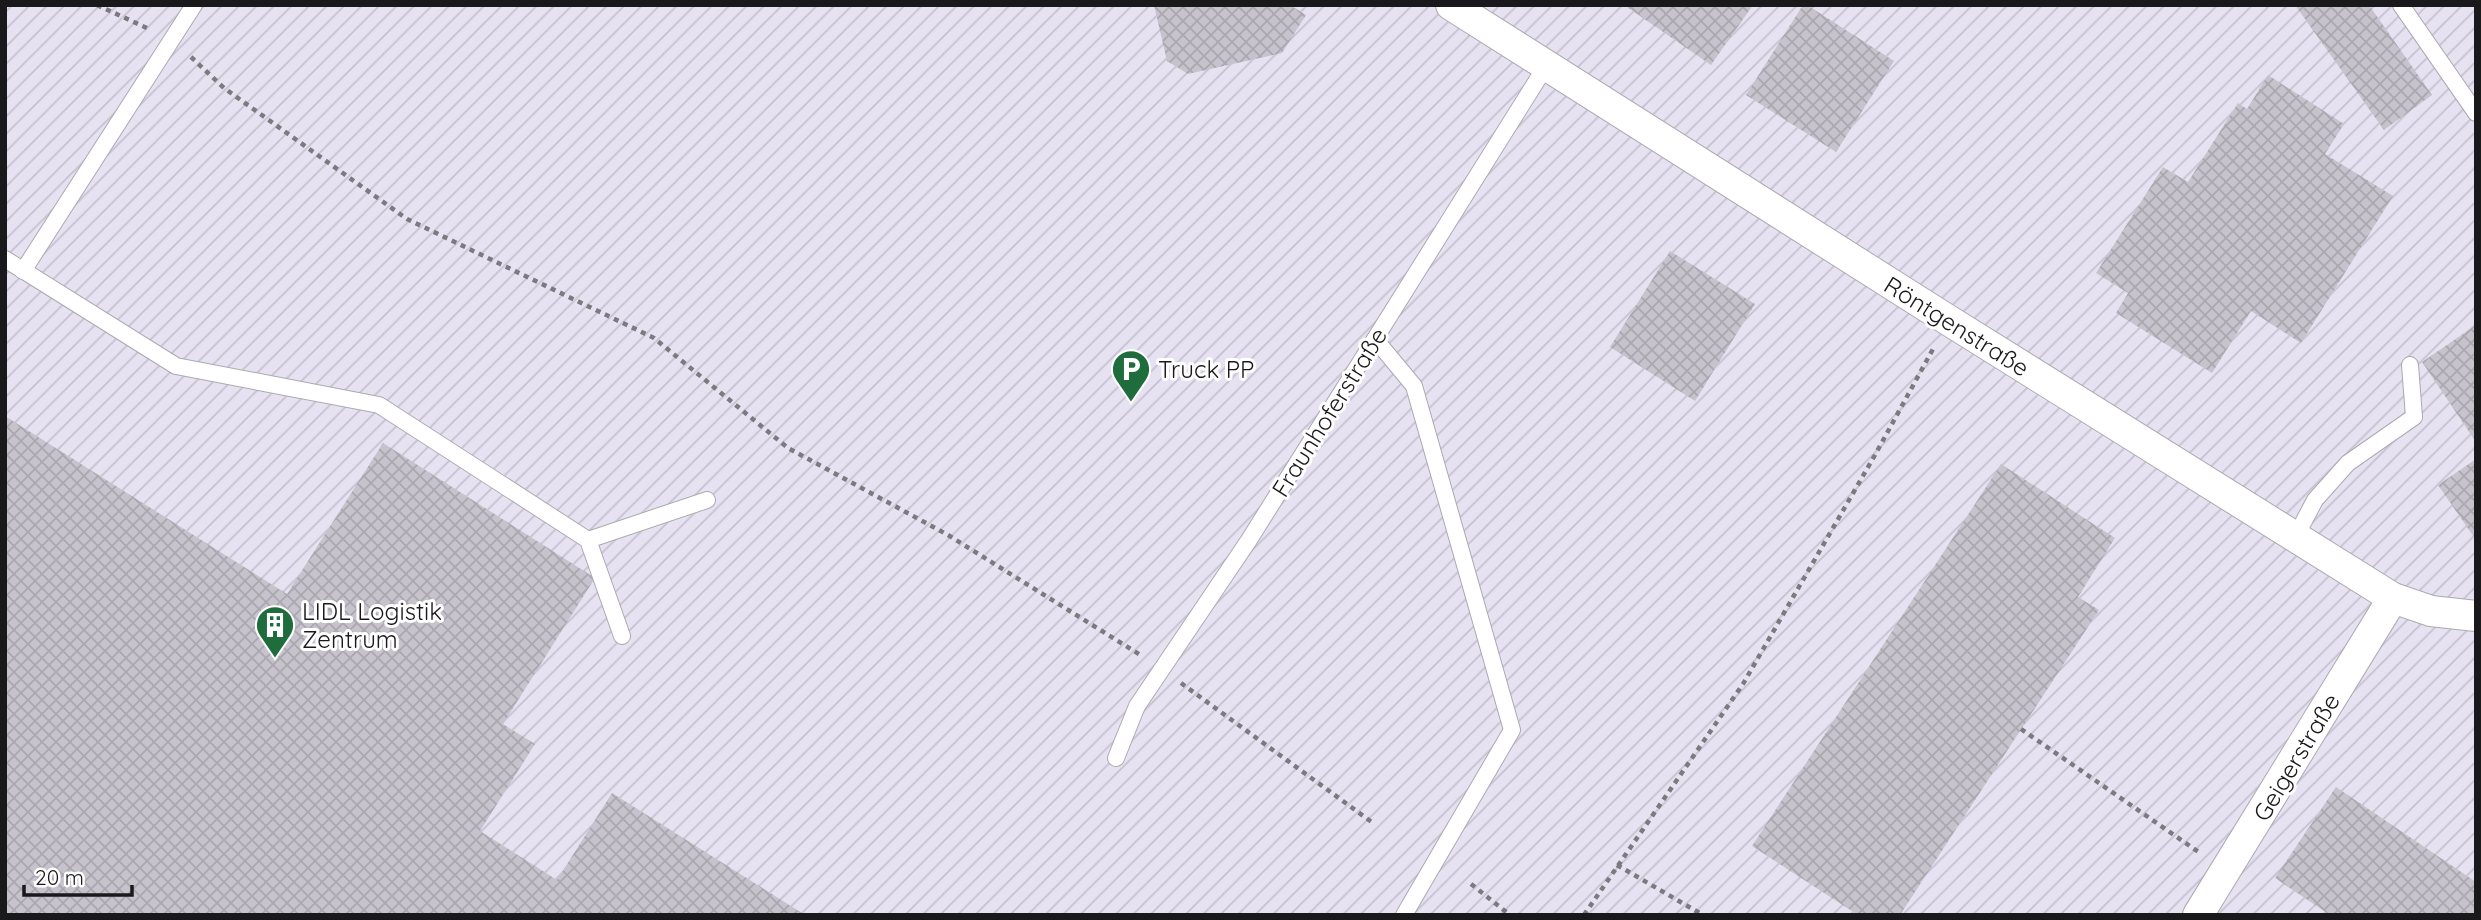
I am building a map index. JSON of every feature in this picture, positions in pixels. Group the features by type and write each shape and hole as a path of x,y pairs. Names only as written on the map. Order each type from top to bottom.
{"street":[{"name":"Röntgenstraße","path":"1451,5 2393,598 2431,611 2476,616"},
{"name":"Geigerstraße","path":"2198,915 2393,598"}],"lane":[{"path":"23,271 194,5"},
{"path":"2401,5 2476,113"},
{"name":"Fraunhoferstraße","path":"1116,758 1137,706 1249,540 1546,66"},
{"path":"5,259 176,366 379,405 589,540 622,636"},
{"path":"1375,339 1414,386 1513,730 1404,915"},
{"path":"2295,538 2315,500 2348,463 2414,417 2410,365"},
{"path":"589,540 706,500"}],"path":[{"path":"97,5 172,40 224,88 407,219 654,338 788,448 948,535 1161,668 1373,823"},
{"path":"1584,915 1743,684 1875,455 1948,320"},
{"path":"2021,729 2226,872"},
{"path":"1617,865 1703,915"},
{"path":"1471,884 1510,915"}],"shaded area":[{"path":"5,5 2476,5 2476,915 5,915"}],"building":[{"path":"1154,5 1290,5 1306,15 1282,53 1188,74 1167,61"},
{"path":"1753,5 1711,65 1627,7"},
{"path":"1803,5 1894,61 1836,152 1746,95"},
{"path":"2295,5 2369,5 2432,95 2384,130"},
{"path":"2268,75 2344,124 2325,154 2393,196 2301,343 2251,311 2212,373 2116,313 2128,293 2096,273 2163,167 2188,182 2238,103 2247,109"},
{"path":"1670,251 1755,304 1695,401 1610,347"},
{"path":"2476,325 2476,442 2422,362"},
{"name":"LIDL Logistik Zentrum","path":"5,416 287,594 383,443 595,578 503,724 535,744 480,831 557,880 612,793 805,915 5,915"},
{"path":"2476,459 2476,540 2438,485"},
{"path":"2001,464 2115,538 2078,597 2099,610 1900,915 1858,915 1752,846"},
{"path":"2336,787 2476,882 2476,915 2330,915 2275,878"}],"place":[{"name":"Truck PP","path":"1131,403"},
{"name":"LIDL Logistik Zentrum","path":"275,659"}]}
